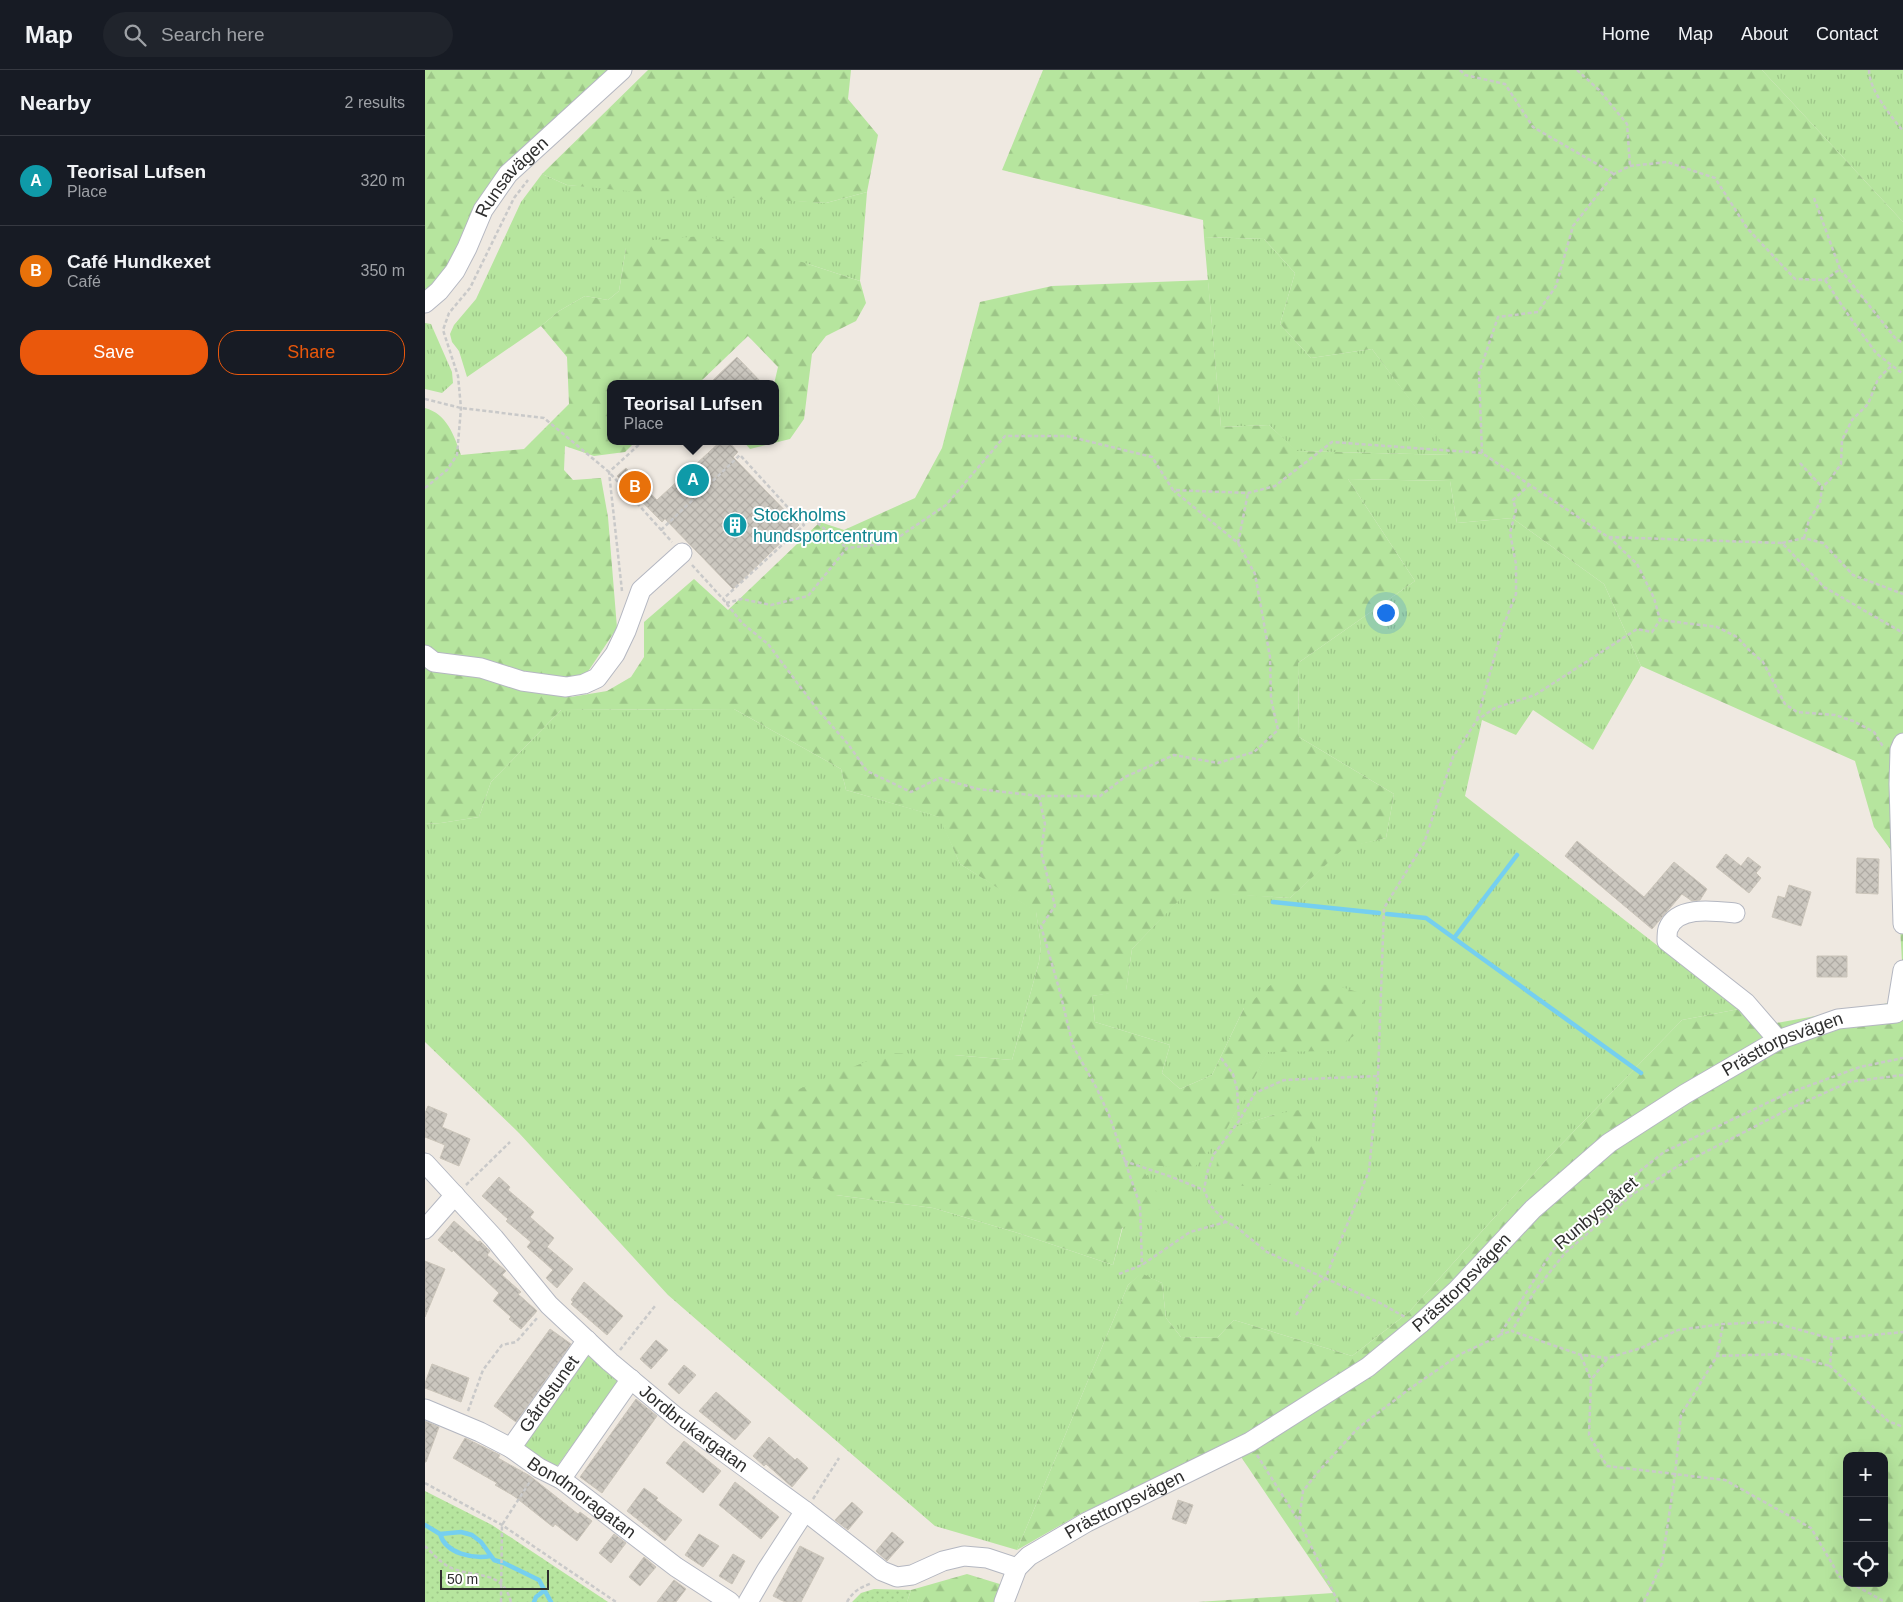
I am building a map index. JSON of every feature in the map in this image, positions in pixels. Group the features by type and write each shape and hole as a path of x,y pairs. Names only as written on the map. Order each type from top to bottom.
{"street":[{"name":"Runsavägen","path":"425,303 439,291 455,271 483,210 508,174 622,70"},
{"path":"425,655 434,662 481,668 522,681 566,687 584,684 597,678 615,654 626,631 641,590 682,553"},
{"path":"1901,747 1899,825 1903,924"},
{"path":"1735,913 1702,910 1682,914 1668,927 1667,941 1746,1003 1778,1040"},
{"name":"Prästtorpsvägen","path":"1004,1602 1017,1568 1029,1556 1087,1522 1250,1442 1367,1367 1420,1324 1457,1290 1533,1209 1609,1143 1685,1094 1778,1040 1838,1019 1896,1013 1903,970"},
{"name":"Jordbrukargatan","path":"425,1163 494,1238 549,1305 610,1362 676,1417 805,1511 882,1571 897,1577 912,1575 943,1561 964,1556 987,1558 1017,1568"},
{"path":"425,1229 455,1195"},
{"name":"Gårdstunet","path":"511,1448 587,1340"},
{"path":"561,1479 631,1379"},
{"name":"Bondmoragatan","path":"425,1409 463,1424 511,1448 539,1468 561,1479 677,1567 730,1602"},
{"path":"749,1602 805,1511"}],"path":[{"path":"1460,70 1465,75 1505,84 1533,127 1614,174"},
{"path":"1577,70 1599,90 1627,124 1630,166"},
{"path":"1868,70 1869,77 1885,109 1903,131"},
{"path":"1482,453 1479,373 1498,317 1538,312 1556,286 1573,226 1614,174 1630,166 1667,162 1715,178 1747,228 1795,279 1825,280 1841,269"},
{"path":"425,488 447,470 457,455 461,408 458,376 443,330 449,313 470,288 514,198 528,179"},
{"path":"1814,198 1841,269 1897,339 1903,343"},
{"path":"1825,280 1876,353 1903,374"},
{"path":"1804,538 1809,520 1821,502 1822,487 1829,481 1841,464 1842,440 1852,420 1868,404 1878,379 1892,365"},
{"path":"425,399 461,408 544,418 609,472 727,603 742,624 768,644 817,709 848,744 867,771 911,792 939,778 978,789 1039,796 1100,796 1125,777 1174,755 1218,763 1254,752 1279,730 1271,699 1270,658 1255,574 1238,543 1173,490 1152,457 1067,436 1005,436 946,505 890,543 847,548 807,596 771,605 742,599 727,603"},
{"path":"1173,490 1249,493 1275,486 1332,442 1482,453 1608,537 1637,564 1655,598 1660,620 1652,632 1637,629 1535,695 1495,708 1477,720"},
{"path":"609,472 639,445"},
{"path":"661,530 740,455 798,518 804,525 723,599"},
{"path":"1800,463 1822,487"},
{"path":"609,472 622,594"},
{"path":"1295,1315 1304,1303 1308,1293 1317,1283 1325,1279 1369,1171 1378,1076 1384,908 1424,843 1453,757 1477,720 1502,629 1516,594 1516,564 1510,533 1515,510 1513,500 1529,484"},
{"path":"1238,543 1249,493"},
{"path":"798,518 814,520 847,548"},
{"path":"1608,537 1782,544 1804,538 1823,543 1853,575 1903,594"},
{"path":"1782,544 1824,587 1903,633"},
{"path":"1660,620 1717,627 1737,637 1763,662 1785,704 1797,712 1835,715 1853,721 1874,732 1882,745 1892,750 1901,747"},
{"path":"1039,796 1045,824 1041,852 1055,906 1041,926 1061,992 1073,1046 1109,1115 1140,1205 1142,1264"},
{"path":"1221,1058 1233,1074 1237,1088 1239,1121"},
{"name":"Runbyspåret","path":"1499,1336 1553,1250 1613,1192 1664,1152 1786,1094 1860,1067 1903,1058"},
{"name":"Runbyspåret","path":"1512,1331 1534,1292 1565,1253 1633,1194 1678,1166 1849,1082 1903,1074"},
{"path":"1378,1076 1284,1080 1255,1094 1239,1121 1214,1154 1207,1173 1204,1190 1211,1206 1226,1222 1235,1226 1267,1252 1381,1303 1420,1324"},
{"path":"455,1195 510,1142"},
{"path":"1124,1161 1204,1190"},
{"path":"1119,1274 1142,1264 1190,1232 1226,1222"},
{"path":"463,1424 483,1370 502,1345 516,1342 549,1305"},
{"path":"610,1362 655,1306"},
{"path":"1299,1521 1303,1491 1358,1428 1408,1390 1459,1355 1512,1331 1581,1355 1607,1358 1641,1348 1678,1330 1723,1324 1772,1322 1832,1339 1903,1332"},
{"path":"1643,1602 1662,1563 1675,1475 1681,1415 1717,1356 1723,1324"},
{"path":"1830,1366 1832,1339"},
{"path":"1717,1356 1785,1354 1830,1366 1888,1421 1903,1427"},
{"path":"1581,1355 1591,1380 1589,1435 1607,1466 1725,1480 1811,1528 1840,1577 1843,1579"},
{"path":"1591,1380 1607,1358"},
{"path":"1250,1442 1299,1521 1338,1602"},
{"path":"805,1511 839,1458"},
{"path":"501,1602 502,1524 539,1468"},
{"path":"425,1483 502,1524 616,1602"},
{"path":"425,1546 448,1566 462,1572 495,1578 509,1594 511,1602"},
{"path":"1858,1587 1885,1602"}],"green space":[{"path":"425,70 612,70 504,170 463,247 425,293"},
{"path":"648,70 851,70 848,99 878,135 867,192 826,203 648,193 567,185 542,174"},
{"path":"1043,70 1762,70 1903,222 1903,1602 1198,1602 1333,1593 1231,1442 1080,1514 1017,1550 1128,1285 1141,1273 1162,1283 1166,1318 1181,1337 1217,1338 1234,1320 1352,1356 1409,1312 1549,1157 1682,1020 1739,1009 1759,1026 1895,1002 1902,962 1896,857 1874,827 1855,761 1641,666 1604,584 1512,518 1457,523 1450,481 1348,479 1415,581 1298,663 1299,737 1394,794 1386,838 1344,848 1290,898 1187,892 1132,949 1126,991 1092,996 1095,1022 1170,1045 1162,1073 1180,1089 1212,1075 1244,1008 1274,982 1335,985 1364,994 1361,1031 1331,1051 1268,1052 1226,1130 1276,1114 1305,1109 1317,1123 1314,1161 1289,1184 1243,1186 1216,1178 1218,1141 1193,1169 1139,1164 1166,1206 1122,1228 1113,1265 1021,1234 933,1208 836,1195 740,1125 787,1094 887,1053 954,1055 1012,1060 1039,962 1041,946 1036,912 960,864 939,817 846,790 841,769 734,709 561,710 491,782 479,817 425,824 425,408 439,415 449,426 461,455 524,449 569,404 567,357 541,326 559,311 585,296 608,300 619,291 626,248 653,240 702,236 756,247 860,281 866,303 856,321 826,336 812,354 804,419 790,439 779,442 779,380 775,380 778,367 748,336 702,380 607,380 607,445 632,445 625,452 594,456 565,446 564,470 573,480 601,478 608,517 617,628 571,697 607,691 631,677 644,657 644,622 694,579 728,610 820,522 844,530 915,498 942,448 980,302 1052,286 1208,280 1221,427 1269,425 1297,451 1451,455 1372,349 1311,358 1280,324 1295,273 1264,239 1204,237 1203,220 1002,170"},
{"path":"1762,70 1903,70 1903,222"},
{"path":"542,174 567,185 826,203 867,192 860,281 808,264 626,248 619,291 608,300 585,296 559,311 541,326 467,377 459,351 452,342 450,334 454,325 476,299 521,202"},
{"path":"1204,237 1264,239 1295,273 1280,324 1311,358 1372,349 1452,455 1296,451 1269,425 1221,427"},
{"path":"425,323 431,324 452,372 453,383 442,393 425,389"},
{"path":"746,445 766,445 750,449"},
{"path":"1348,479 1450,481 1457,523 1512,518 1604,584 1641,666 1593,750 1533,710 1516,735 1482,720 1465,796 1739,1009 1682,1020 1549,1157 1409,1312 1352,1356 1234,1320 1217,1338 1181,1337 1166,1318 1162,1283 1141,1274 1128,1285 1017,1550 935,1526 668,1295 519,1133 425,1042 425,824 479,817 491,782 561,710 734,709 841,769 846,790 940,817 960,864 1036,911 1041,946 1039,962 1012,1060 954,1055 836,1195 933,1208 1021,1234 1113,1265 1139,1164 1219,1140 1276,1114 1225,1131 1268,1051 1331,1051 1244,1008 1212,1075 1180,1089 1162,1073 1170,1045 1095,1022 1092,996 1126,990 1132,949 1187,891 1290,898 1344,847 1386,838 1394,794 1299,737 1298,663 1415,581"},
{"path":"588,1351 620,1380 558,1465 547,1467 519,1450"},
{"path":"425,1491 492,1525 608,1602 425,1602"},
{"path":"967,1574 1003,1585 996,1602 907,1602 911,1590"},
{"path":"874,1589 911,1590 907,1602 852,1602 861,1593"}],"building":[{"path":"737,357 759,380 713,380"},
{"name":"Stockholms hundsportcentrum","path":"717,445 732,445 738,452 733,457 799,525 733,589 665,519 662,522 617,476 626,468 657,500"},
{"path":"1577,841 1644,897 1674,862 1707,889 1700,900 1692,901 1682,894 1652,929 1565,856"},
{"path":"1726,854 1741,866 1748,857 1761,867 1756,873 1761,878 1749,893 1716,867"},
{"path":"1857,858 1879,859 1878,894 1856,893"},
{"path":"1789,885 1811,892 1801,926 1772,917 1778,896 1785,898"},
{"path":"1817,956 1847,956 1847,977 1817,977"},
{"path":"428,1106 447,1114 442,1127 470,1139 459,1166 440,1158 445,1145 425,1137 425,1113"},
{"path":"499,1177 510,1187 508,1190 534,1212 530,1217 554,1238 547,1247 573,1269 557,1288 546,1278 553,1270 527,1247 531,1242 506,1221 508,1219 482,1196"},
{"path":"454,1221 490,1251 487,1255 506,1271 502,1275 521,1292 518,1294 537,1311 521,1329 493,1301 499,1293 453,1250 452,1252 438,1240"},
{"path":"425,1261 445,1269 425,1317"},
{"path":"584,1282 623,1316 607,1335 571,1304 573,1302 571,1300"},
{"path":"550,1329 571,1344 516,1422 494,1406"},
{"path":"656,1340 668,1350 651,1369 640,1359"},
{"path":"432,1364 469,1378 461,1402 425,1388"},
{"path":"684,1365 696,1375 679,1394 668,1384"},
{"path":"716,1392 751,1422 735,1440 699,1411"},
{"path":"636,1399 657,1416 602,1493 580,1477"},
{"path":"425,1421 439,1427 426,1462 425,1462"},
{"path":"769,1437 795,1460 797,1458 808,1468 792,1487 766,1464 764,1466 753,1456"},
{"path":"465,1438 500,1455 498,1458 530,1476 578,1514 580,1512 592,1521 577,1541 555,1524 553,1527 514,1496 495,1485 497,1483 453,1458"},
{"path":"684,1441 721,1471 703,1493 666,1463"},
{"path":"735,1482 779,1517 761,1539 719,1505"},
{"path":"644,1488 682,1520 665,1541 627,1511"},
{"path":"1178,1500 1193,1505 1186,1524 1172,1519"},
{"path":"852,1502 863,1512 848,1530 835,1520"},
{"path":"892,1532 904,1542 887,1561 876,1551"},
{"path":"614,1534 626,1543 611,1563 599,1553"},
{"path":"699,1534 719,1546 703,1567 685,1555"},
{"path":"800,1546 824,1558 801,1602 785,1602 773,1596"},
{"path":"733,1554 745,1561 732,1584 719,1576"},
{"path":"644,1557 656,1567 640,1586 629,1577"},
{"path":"674,1580 686,1589 676,1602 657,1602"}],"waterway":[{"path":"1454,938 1517,855"},
{"path":"1273,902 1379,913"},
{"path":"1387,914 1426,918 1641,1073"},
{"path":"425,1525 440,1534 461,1532 472,1535 481,1542 494,1560 539,1580 551,1602"},
{"path":"440,1534 443,1541 454,1551 476,1557 491,1556"},
{"path":"534,1602 536,1597 545,1590"}],"place":[{"name":"Teorisal Lufsen","path":"693,480"},
{"name":"Café Hundkexet","path":"635,487"},
{"name":"Stockholms hundsportcentrum","path":"735,525"}]}
